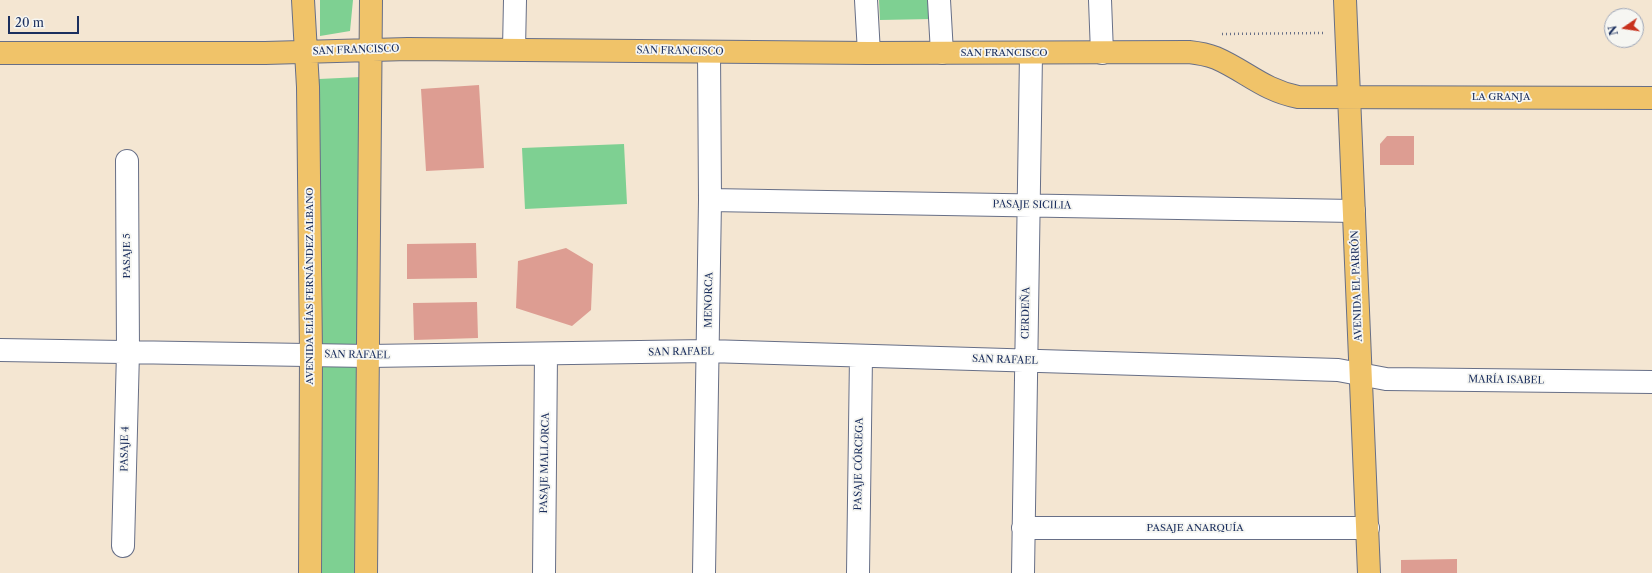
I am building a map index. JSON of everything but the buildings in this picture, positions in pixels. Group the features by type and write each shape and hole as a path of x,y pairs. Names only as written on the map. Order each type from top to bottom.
{"main road":[{"name":"AVENIDA ELÍAS FERNÁNDEZ ALBANO","path":"303,0 307,52 311,354 310,573"},
{"path":"366,573 371,0"},
{"name":"AVENIDA EL PARRÓN","path":"1345,0 1369,573"},
{"name":"SAN FRANCISCO","path":"0,53 307,52 514,49 942,54 1175,52 1203,54 1216,58 1264,86 1285,94 1310,98 1349,97"},
{"name":"LA GRANJA","path":"1349,97 1652,98"}],"street":[{"path":"514,49 515,0"},
{"path":"866,0 868,53"},
{"path":"939,0 942,54"},
{"path":"1100,0 1102,53"},
{"name":"MENORCA","path":"704,573 710,200 709,52"},
{"name":"CERDEÑA","path":"1023,573 1025,360 1031,54"},
{"name":"PASAJE 5","path":"127,161 128,352"},
{"name":"PASAJE SICILIA","path":"710,200 1354,211"},
{"name":"SAN RAFAEL","path":"0,350 368,356 708,351 1338,370 1361,374"},
{"name":"PASAJE 4","path":"123,546 128,352"},
{"name":"PASAJE MALLORCA","path":"544,573 546,354"},
{"name":"PASAJE CÓRCEGA","path":"858,573 861,356"},
{"name":"MARÍA ISABEL","path":"1361,374 1386,379 1652,382"},
{"name":"PASAJE ANARQUÍA","path":"1023,528 1368,528"}],"green space":[{"path":"320,0 353,0 350,31 320,36"},
{"path":"879,0 931,0 932,19 880,20"},
{"path":"361,77 357,573 321,573 319,79"},
{"path":"624,144 627,204 525,209 522,148"}]}
